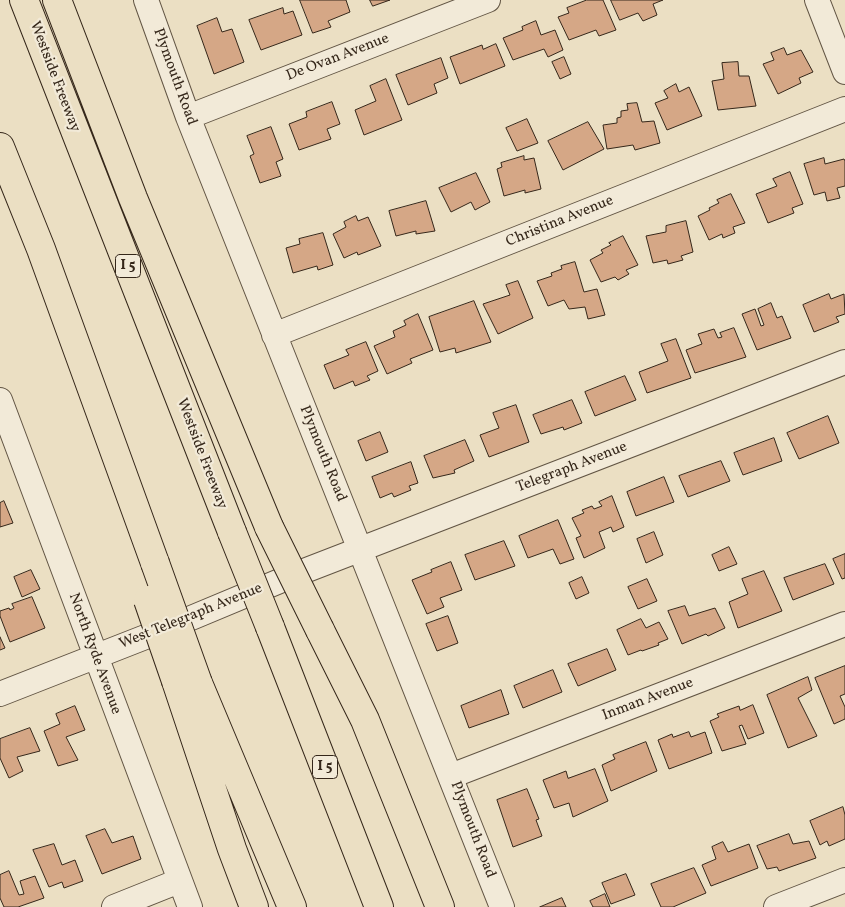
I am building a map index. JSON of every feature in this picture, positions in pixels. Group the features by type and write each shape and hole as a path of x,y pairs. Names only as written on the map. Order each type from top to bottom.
{"highway":[{"name":"Westside Freeway","path":"24,0 380,907"},
{"path":"57,0 133,198 269,527 365,720 440,907"},
{"path":"0,147 41,249 70,381 147,566 187,682 232,849 254,907"},
{"path":"187,682 292,907"}],"street":[{"name":"Plymouth Road","path":"146,0 188,117 502,907"},
{"name":"De Ovan Avenue","path":"188,117 488,0"},
{"path":"817,0 845,72"},
{"name":"Christina Avenue","path":"274,335 845,109"},
{"name":"Telegraph Avenue","path":"299,573 845,362"},
{"name":"North Ryde Avenue","path":"0,400 7,440 95,657 190,907"},
{"name":"West Telegraph Avenue","path":"0,694 299,573"},
{"name":"Inman Avenue","path":"451,776 845,624"},
{"path":"776,907 845,880"},
{"path":"114,907 180,881"}],"building":[{"path":"300,0 346,0 350,12 328,21 331,27 313,33"},
{"path":"370,0 390,0 373,6"},
{"path":"587,0 603,0 616,30 599,36 596,30 569,40 558,17 569,13 567,8"},
{"path":"611,0 663,0 653,4 657,15 643,21 638,13 620,20"},
{"path":"283,8 284,14 293,11 302,35 261,50 249,20"},
{"path":"217,18 222,32 232,29 244,62 214,74 197,26"},
{"path":"536,21 541,35 555,30 563,50 548,57 544,49 513,60 503,38 523,30 522,27"},
{"path":"496,44 505,66 460,84 450,57 482,45 483,49"},
{"path":"784,48 787,55 801,50 813,72 799,78 801,83 778,94 763,64 774,60 771,53"},
{"path":"564,57 571,74 560,79 552,62"},
{"path":"441,58 448,78 434,84 437,93 408,105 396,75"},
{"path":"738,62 739,76 749,76 756,106 718,110 712,81 724,79 722,63"},
{"path":"386,79 402,120 364,135 355,110 376,101 370,86"},
{"path":"676,84 679,92 689,87 702,116 667,130 655,103 668,98 664,91"},
{"path":"332,102 340,124 327,129 331,139 299,150 289,124 307,117 306,112"},
{"path":"637,103 642,122 654,121 660,143 635,150 633,145 607,149 603,125 617,123 617,118 621,117 621,111 628,110 627,104"},
{"path":"527,119 538,143 517,151 506,128"},
{"path":"588,122 604,149 563,170 548,141"},
{"path":"271,127 283,159 276,162 281,176 260,183 250,156 254,154 247,136"},
{"path":"524,156 524,160 534,158 541,189 525,193 525,190 504,196 497,169 502,167 501,163"},
{"path":"824,158 825,164 844,159 845,161 845,186 837,188 840,198 827,201 825,192 814,195 804,164"},
{"path":"790,172 803,204 792,208 794,213 768,223 756,194 777,186 773,179"},
{"path":"476,173 490,202 475,210 471,202 451,212 439,188"},
{"path":"731,194 745,223 733,227 735,233 723,238 722,234 709,240 698,216 719,203 717,200"},
{"path":"426,201 435,231 416,234 416,231 396,236 389,211"},
{"path":"356,216 358,221 368,217 381,246 358,255 357,252 344,258 333,234 346,227 344,222"},
{"path":"686,221 693,252 681,256 683,260 668,264 667,260 653,263 646,236 666,232 666,226"},
{"path":"323,233 333,265 318,270 317,266 293,273 286,248 300,244 299,239"},
{"path":"623,236 638,265 626,270 629,274 618,280 615,277 601,282 590,260 603,253 601,250 611,245 609,243"},
{"path":"575,262 584,292 597,289 605,315 588,319 585,307 569,309 564,300 548,306 537,281 552,276 551,273 562,269 561,266"},
{"path":"518,281 533,318 498,334 483,304 510,295 506,285"},
{"path":"829,294 831,299 844,294 845,314 836,317 839,322 814,332 803,305"},
{"path":"474,301 491,342 456,353 455,348 440,352 429,317"},
{"path":"771,303 777,318 782,316 791,338 757,350 742,314 755,309 761,326 764,325 758,309"},
{"path":"418,314 433,350 410,359 412,363 387,374 374,346 395,337 393,331 406,325 404,321"},
{"path":"734,328 746,357 695,373 686,350 702,344 698,334 714,329 718,338 722,337 720,333"},
{"path":"676,339 691,378 647,393 639,372 668,361 661,344"},
{"path":"366,342 378,371 367,376 370,380 355,386 353,381 334,389 324,365 349,355 346,350"},
{"path":"625,376 636,400 595,416 585,392"},
{"path":"572,400 582,423 564,430 563,427 541,434 533,415"},
{"path":"516,405 529,442 489,457 480,435 499,428 493,413"},
{"path":"828,416 839,443 799,459 787,433"},
{"path":"380,432 388,452 366,461 358,441"},
{"path":"774,438 782,461 743,475 734,453"},
{"path":"465,440 474,461 454,470 455,473 433,478 424,456"},
{"path":"721,461 730,481 688,497 679,476"},
{"path":"411,462 418,483 409,486 411,490 394,497 392,493 380,498 372,477"},
{"path":"664,477 674,502 636,516 627,492"},
{"path":"612,496 624,527 613,532 611,527 599,532 605,548 584,558 576,538 581,536 572,518 584,513 582,510 592,506 594,509 602,506 599,502"},
{"path":"4,501 13,523 0,527 0,503"},
{"path":"558,520 574,559 560,564 553,549 528,558 519,536"},
{"path":"654,532 663,555 646,563 637,539"},
{"path":"504,541 515,566 475,580 465,555"},
{"path":"729,547 737,564 719,571 712,555"},
{"path":"845,554 845,578 842,579 833,559"},
{"path":"451,562 462,590 440,598 444,607 427,614 412,580"},
{"path":"825,564 834,584 793,600 784,578"},
{"path":"31,570 40,589 22,597 14,577"},
{"path":"764,571 782,611 738,628 729,602 748,594 742,579"},
{"path":"582,577 589,593 576,599 569,583"},
{"path":"647,579 657,601 638,609 628,587"},
{"path":"32,597 45,628 10,642 0,616 0,611 9,608 10,610 14,608 12,604"},
{"path":"685,606 689,616 715,608 725,628 708,636 706,634 682,644 668,611"},
{"path":"448,616 458,643 437,651 426,624"},
{"path":"641,619 646,628 659,622 668,639 658,643 659,645 628,655 617,630"},
{"path":"0,637 5,648 0,650"},
{"path":"607,649 616,670 578,686 568,664"},
{"path":"845,666 845,694 840,696 845,707 845,719 834,724 815,678"},
{"path":"553,670 562,692 523,708 514,686"},
{"path":"808,677 812,690 798,698 817,736 788,748 767,695"},
{"path":"501,690 509,714 469,728 461,706"},
{"path":"753,705 764,733 748,739 742,725 739,726 746,744 722,751 710,721 719,717 717,714 739,706 740,710"},
{"path":"75,706 85,730 66,737 78,760 58,766 44,731 60,724 56,714"},
{"path":"30,728 40,751 17,757 23,771 9,778 0,758 0,739"},
{"path":"689,732 691,737 705,732 712,753 669,769 658,740 672,734 673,737"},
{"path":"646,742 657,771 611,791 602,765 615,759 613,755"},
{"path":"595,769 608,801 573,817 569,803 554,808 543,780 566,771 568,778"},
{"path":"527,789 539,819 536,820 542,836 513,847 497,800"},
{"path":"843,807 845,839 829,846 827,841 820,845 810,821"},
{"path":"105,829 112,843 133,836 141,859 102,874 86,836"},
{"path":"789,834 793,844 809,841 816,858 779,871 777,867 767,869 757,846"},
{"path":"723,842 728,852 749,844 758,868 711,886 702,865 716,859 712,847"},
{"path":"54,844 62,865 75,860 83,881 64,888 62,882 49,887 33,850"},
{"path":"694,868 706,893 673,907 661,907 651,884"},
{"path":"9,871 19,895 24,894 20,881 35,876 44,898 18,907 4,907 0,898 0,875"},
{"path":"626,874 635,895 611,904 602,883"},
{"path":"605,894 610,907 593,907 590,901"},
{"path":"562,898 566,907 540,907"}]}
